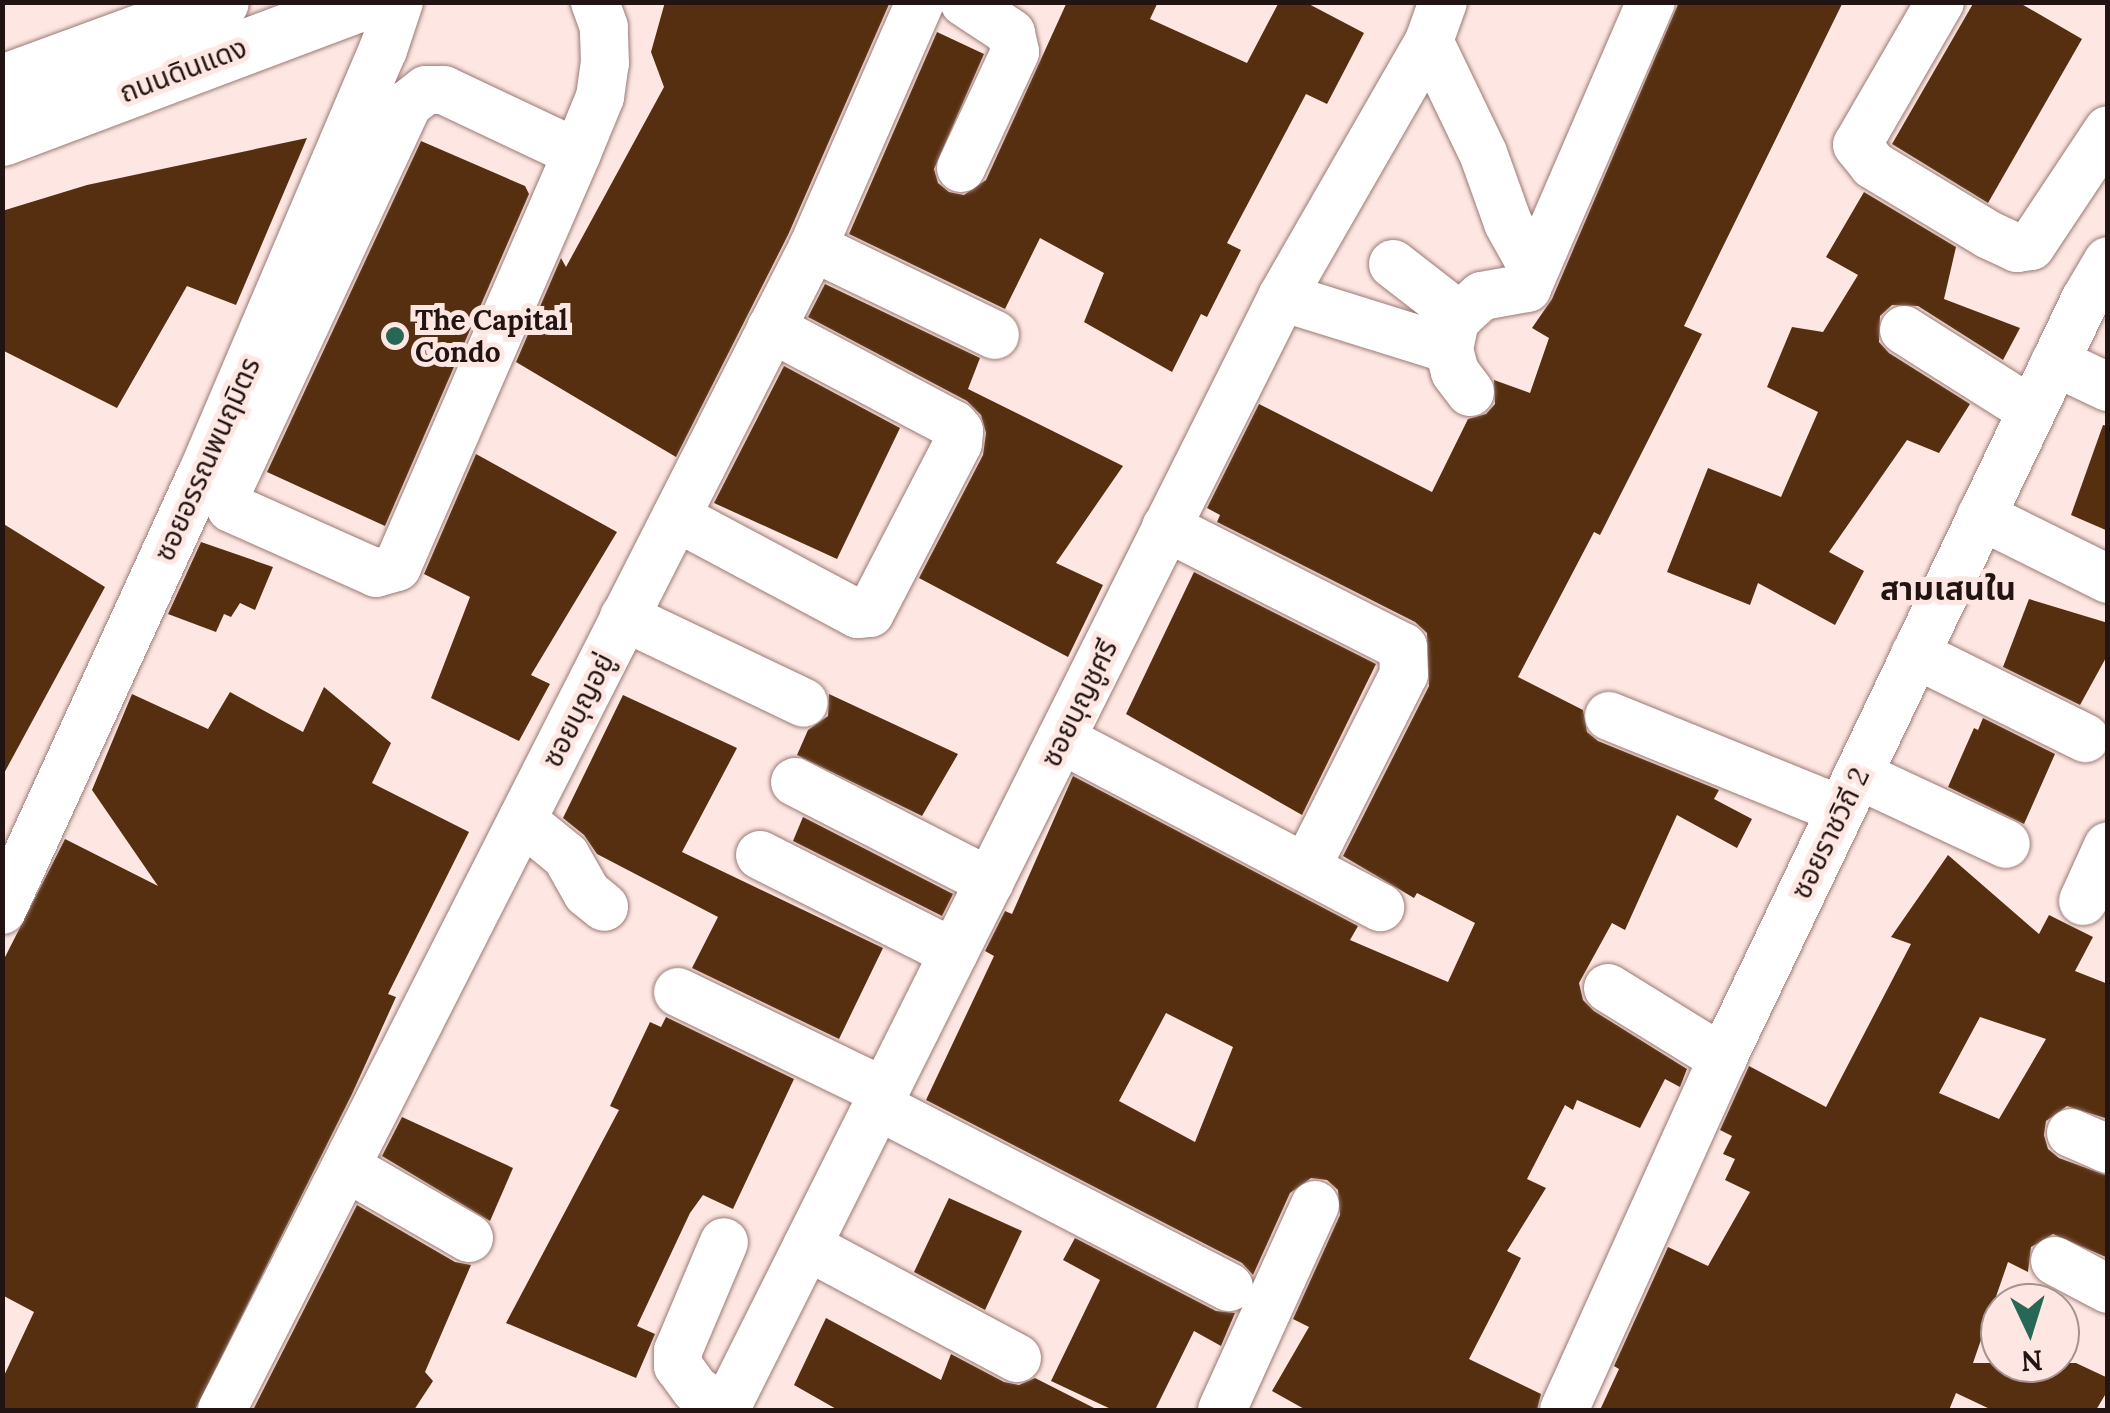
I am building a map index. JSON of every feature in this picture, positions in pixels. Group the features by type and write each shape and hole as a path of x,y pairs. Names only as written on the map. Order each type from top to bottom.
{"main road":[{"name":"ถนนดินแดง","path":"2,82 221,2"},
{"name":"ถนนดินแดง","path":"2,138 364,2"}],"street":[{"name":"ซอยอรรณพนฤมิตร","path":"2,910 201,476 383,50 399,2"},
{"path":"576,152 444,90 426,90 408,104 226,494 230,508 376,574 397,567 600,97 606,62 604,27 595,2"},
{"name":"ซอยบุญอยู่","path":"222,1410 813,246 920,2"},
{"path":"961,168 1015,52 1011,34 964,2"},
{"path":"1470,392 1455,372 1454,333 1482,296 1526,288 1651,2"},
{"path":"1940,2 1857,146 1873,166 1989,235 2017,248 2031,246 2108,130"},
{"path":"1436,22 1508,223 1534,270"},
{"name":"ซอยบุญชูศรี","path":"724,1410 1282,298 1436,22"},
{"path":"813,246 994,335"},
{"name":"ซอยราชวิถี 2","path":"1571,1407 1723,1058 2054,362 2108,261"},
{"path":"1393,264 1454,333"},
{"path":"1282,298 1454,333"},
{"path":"676,516 858,614 870,613 958,443 959,430 954,424 771,328"},
{"path":"1904,330 2032,411"},
{"path":"2054,362 2108,387"},
{"path":"1982,516 2108,578"},
{"path":"1166,526 1403,646 1404,674 1307,866"},
{"path":"624,617 804,702"},
{"path":"1916,654 2085,738"},
{"path":"1609,716 2006,844"},
{"path":"1061,739 1380,906"},
{"path":"795,782 990,882"},
{"path":"522,820 566,856 587,893 604,907"},
{"path":"2083,901 2108,846"},
{"path":"760,855 954,953"},
{"path":"1608,988 1723,1058"},
{"path":"678,992 1229,1287"},
{"path":"346,1167 469,1238"},
{"path":"1222,1410 1316,1204"},
{"path":"724,1242 681,1334 678,1366 695,1389 724,1410"},
{"path":"807,1246 1016,1358"},
{"path":"2055,1261 2108,1289"}],"building":[{"path":"665,2 890,2 788,235 676,457 516,362 561,258 566,267 664,87 651,52"},
{"path":"1067,2 1158,2 1150,19 1247,63 1279,2 1305,2 1364,33 1327,104 1306,94 1227,243 1241,250 1207,317 1201,314 1172,372 1084,322 1104,273 1040,238 1005,309 849,234 937,32 984,54 934,169 938,183 949,192 964,195 986,180"},
{"path":"1679,2 1843,2 1684,326 1702,334 1600,535 1594,532 1518,677 1583,710 1587,732 1598,741 1719,790 1714,799 1752,819 1737,848 1677,815 1625,930 1612,923 1579,983 1583,1000 1594,1011 1687,1069 1680,1087 1665,1079 1640,1128 1577,1100 1573,1110 1565,1105 1527,1179 1546,1188 1507,1251 1521,1258 1469,1359 1541,1394 1537,1410 1306,1410 1272,1391 1309,1327 1293,1319 1340,1215 1338,1190 1327,1180 1311,1178 1290,1193 1253,1275 1242,1263 926,1100 994,956 985,951 1005,911 1012,914 1073,776 1358,926 1350,940 1448,982 1475,923 1417,893 1414,898 1343,856 1429,686 1427,633 1415,622 1217,522 1220,515 1207,508 1259,404 1432,492 1468,419 1486,414 1495,404 1494,380 1530,393 1549,338 1532,328 1552,299","holes":["1166,1013 1233,1047 1195,1142 1119,1101"]},
{"path":"1974,2 2018,2 2082,39 1988,203 1892,144"},
{"path":"307,138 236,305 187,286 117,408 2,350 2,211 87,185"},
{"name":"The Capital Condo","path":"421,141 525,186 529,194 385,526 267,472"},
{"path":"1864,192 1956,247 1944,299 2020,328 2003,360 1918,306 1892,305 1880,316 1879,342 1889,353 1970,404 1939,453 1907,440 1829,552 1864,571 1835,625 1758,583 1750,605 1667,572 1708,468 1781,497 1818,412 1767,387 1792,327 1823,332 1858,275 1826,257"},
{"path":"825,284 980,358 968,389 1123,466 1056,563 1103,585 1068,657 919,578 983,455 986,433 981,415 967,401 808,317"},
{"path":"784,366 900,428 837,559 714,503"},
{"path":"2103,425 2108,426 2108,531 2071,515"},
{"path":"476,454 617,532 531,675 550,684 519,741 431,698 470,597 424,574"},
{"path":"2,523 105,587 2,777"},
{"path":"201,542 273,567 255,610 240,603 231,617 224,614 216,632 168,614"},
{"path":"1194,572 1376,664 1302,815 1126,714"},
{"path":"2029,599 2108,623 2108,654 2080,705 2003,667"},
{"path":"324,687 391,743 372,783 469,832 388,994 396,997 195,1410 2,1410 2,1380 34,1312 2,1295 2,963 65,839 158,886 92,790 132,694 208,729 230,692 303,732"},
{"path":"829,694 958,754 922,816 797,755 808,730 828,716"},
{"path":"623,695 737,748 682,852 883,948 839,1039 692,968 718,917 597,854 584,835 563,818"},
{"path":"1983,718 2055,754 2024,824 1948,787 1974,728 1978,730"},
{"path":"803,817 953,894 942,916 793,841"},
{"path":"1948,855 2039,934 2049,915 2093,937 2075,971 2108,984 2108,1119 2067,1106 2046,1121 2044,1135 2048,1149 2059,1158 2108,1176 2108,1258 2053,1234 2031,1247 2028,1272 2008,1262 2001,1283 1980,1283 1980,1343 1973,1363 1980,1363 1980,1383 2080,1383 2080,1365 2108,1378 2108,1390 2096,1410 1992,1410 1956,1393 1949,1410 1600,1410 1619,1369 1614,1366 1668,1247 1708,1266 1750,1192 1725,1180 1735,1159 1723,1154 1732,1136 1720,1130 1749,1066 1826,1107 1911,944 1891,937","holes":["1980,1017 2046,1039 1999,1119 1939,1093"]},
{"path":"666,1017 794,1079 733,1209 703,1195 690,1213 637,1326 655,1334 636,1378 506,1323 619,1110 610,1106 650,1022 661,1027"},
{"path":"402,1117 513,1168 490,1221 382,1156"},
{"path":"949,1198 1022,1231 985,1310 914,1272"},
{"path":"357,1205 455,1262 471,1265 425,1372 433,1381 414,1410 253,1410"},
{"path":"1075,1238 1216,1311 1235,1313 1221,1346 1194,1331 1155,1410 1113,1410 1051,1381 1100,1280 1063,1260"},
{"path":"826,1318 941,1380 951,1354 1004,1382 1019,1385 1035,1378 1098,1410 838,1410 794,1385"}],"place":[{"name":"The Capital Condo","path":"395,336"}],"district":[{"name":"สามเสนใน","path":"1948,589"}]}
